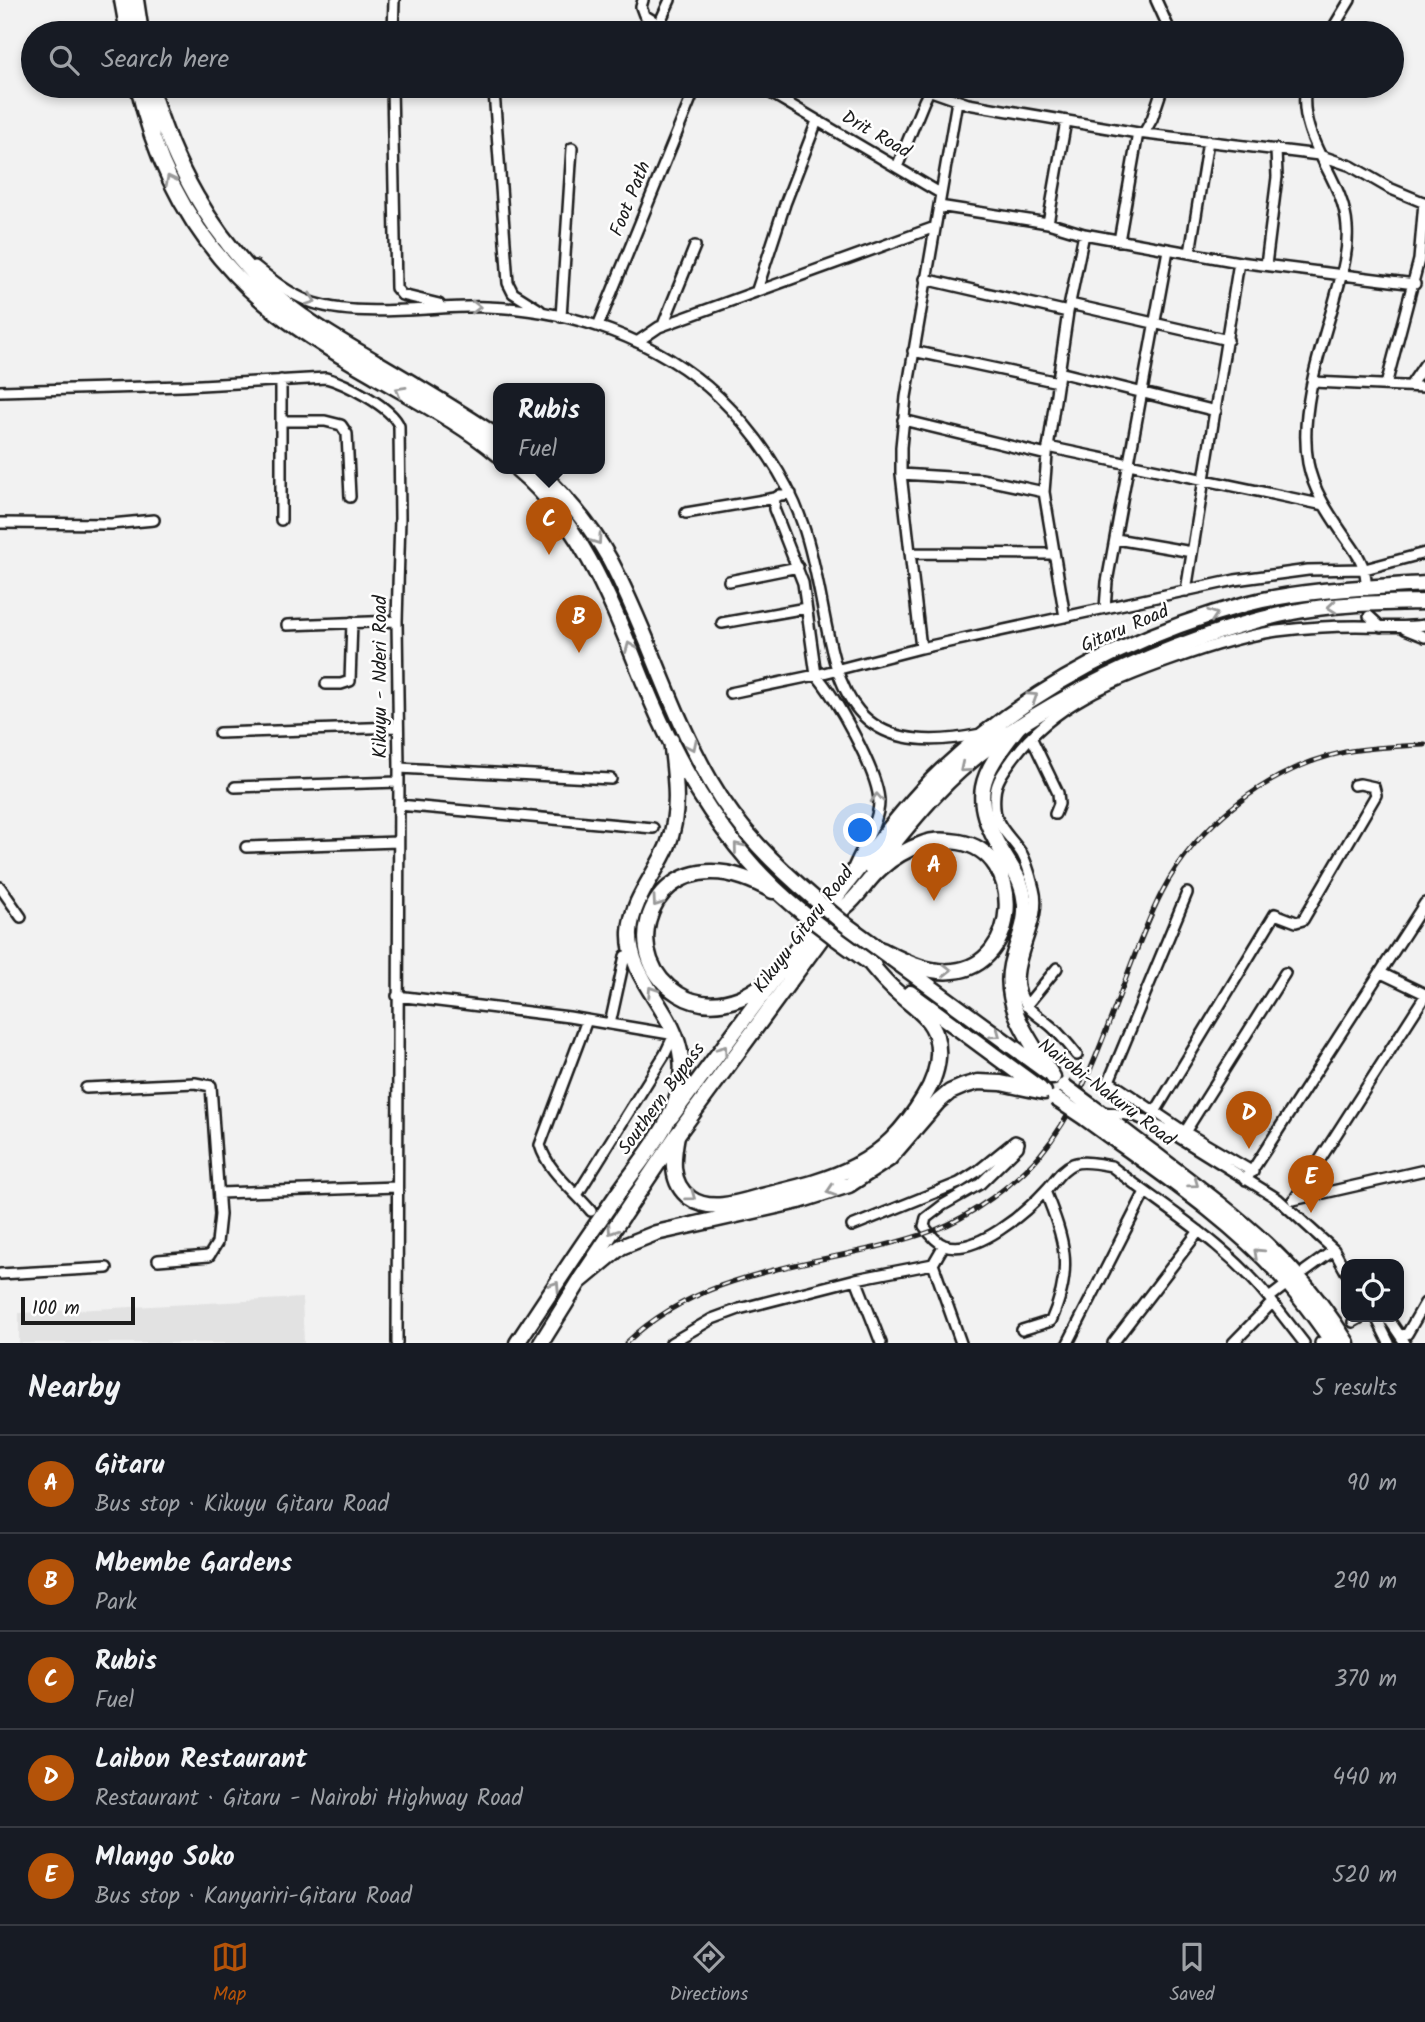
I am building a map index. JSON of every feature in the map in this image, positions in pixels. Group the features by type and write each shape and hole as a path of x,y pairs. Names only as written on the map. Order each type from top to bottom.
{"main road":[{"path":"122,0 126,21"},
{"path":"136,0 139,21"},
{"path":"141,98 149,132 169,180 205,239 236,276 267,305 318,342 450,420 493,450"},
{"path":"154,98 182,173 218,231 271,290 306,318 493,434"},
{"path":"522,474 555,509 595,570 608,594 653,704 699,792 739,849 783,897"},
{"name":"Nairobi-Nakuru Road","path":"542,474 579,515 609,558 674,710 702,766 746,833 770,860 816,900 843,914 882,950 1054,1088"},
{"name":"Gitaru Road","path":"846,884 892,824 940,771 1015,709 1071,674 1148,636 1238,607 1326,591 1425,584"},
{"name":"Gitaru Road","path":"1018,726 1119,672 1205,636 1293,612 1425,602"},
{"path":"1018,726 989,768 983,788 983,810 987,826 1019,880 1024,898 1024,923 1011,965 1009,982 1012,1004 1054,1088"},
{"name":"Kikuyu Gitaru Road","path":"646,1179 888,850 937,792 1018,726"},
{"path":"666,1123 680,1082 682,1069 679,1045 667,1015 640,973 633,957 630,935 636,906 661,860 675,818 676,785 671,740"},
{"path":"843,914 881,867 923,843 941,840 964,842 982,850 997,868 1006,890 1008,916 995,947 977,962 953,971 920,967 882,950"},
{"path":"776,976 734,1000 712,1004 683,998 660,981 648,955 646,932 650,912 661,895 676,883 699,873 721,872 734,875 783,897"},
{"name":"Southern Bypass","path":"517,1343 666,1123 846,884"},
{"name":"Nairobi-Nakuru Road","path":"783,897 869,962 1092,1112 1221,1203 1273,1248 1308,1288 1347,1343"},
{"path":"677,1135 673,1169 678,1185 690,1199 709,1205 735,1203 830,1178 858,1166 890,1143 926,1093 936,1071 938,1046 929,1022 869,962"},
{"path":"579,1282 621,1247 639,1239 730,1215 799,1201 849,1185 889,1159 938,1102 950,1092 964,1086 978,1082 1054,1088"},
{"name":"Nairobi-Nakuru Road","path":"1092,1112 1155,1169 1239,1236 1284,1279 1333,1343"},
{"name":"Southern Bypass","path":"541,1343 646,1179"}],"street":[{"path":"393,21 394,0"},
{"path":"643,0 641,11 656,21"},
{"path":"660,21 670,0"},
{"path":"1156,0 1166,21"},
{"path":"1337,21 1350,0"},
{"path":"392,98 396,288 402,295 449,307"},
{"path":"495,98 508,283 513,293 543,313"},
{"name":"Foot Path","path":"598,326 691,98"},
{"name":"Drit Road","path":"779,98 940,194"},
{"path":"897,167 926,98"},
{"path":"948,98 957,102 1141,133 1319,155 1351,166 1389,188 1424,202 1415,284 1386,385"},
{"path":"1119,241 1141,133 1152,119 1159,98"},
{"path":"1304,98 1306,116 1319,155 1345,216 1347,247 1313,382 1306,453 1312,479 1324,505 1357,552 1365,569 1366,581"},
{"path":"920,648 901,474 903,420 957,102"},
{"path":"757,290 785,204 817,121"},
{"path":"1048,223 1066,121"},
{"path":"1190,253 1208,141"},
{"path":"561,317 572,148"},
{"path":"1266,265 1277,177 1276,149"},
{"path":"939,206 1048,223 1084,234 1239,262 1415,284"},
{"path":"637,342 663,325 935,227"},
{"path":"218,231 275,282 309,301 334,307 369,309 499,307 543,313 598,326 637,342 673,362 719,397 745,425 769,457 790,494 814,560 825,631 841,684 852,703 867,720 883,730 913,740 949,741 983,734"},
{"path":"1065,617 1044,492 1069,308 1084,234"},
{"path":"663,325 695,246"},
{"path":"1105,608 1107,582 1168,250"},
{"path":"1186,592 1239,262"},
{"path":"925,279 1228,340"},
{"path":"913,351 1144,392 1216,411"},
{"path":"1410,386 1425,363"},
{"name":"Kikuyu - Nderi Road","path":"0,391 183,386 315,378 336,380 371,399 397,420 400,518 397,621 397,1343"},
{"path":"281,380 281,520"},
{"path":"1313,382 1425,387"},
{"path":"903,420 1324,505"},
{"path":"281,421 325,421 341,425 347,434 350,497"},
{"path":"901,474 982,480 1044,492"},
{"path":"687,513 790,494"},
{"path":"775,498 774,509 805,590 816,675 826,686 854,737 878,791 879,805 872,826 846,884"},
{"path":"0,523 111,524 154,520"},
{"path":"1116,538 1192,552"},
{"path":"911,553 1054,554"},
{"path":"730,693 816,675 920,648 1255,577 1308,570 1365,569 1425,553"},
{"path":"729,581 798,567"},
{"path":"722,623 806,608"},
{"path":"1369,616 1381,627"},
{"path":"287,625 397,621"},
{"path":"326,684 341,684 351,678 352,622"},
{"path":"1077,1055 1053,1028 1026,1006 1017,982 1036,912 1036,896 1022,855 1001,830 994,809 995,791 1001,775 1031,737 1044,724 1113,681 1190,653 1279,631 1425,625"},
{"path":"1403,628 1425,637"},
{"path":"219,733 398,727"},
{"path":"1031,737 1058,793 1059,804 1055,814"},
{"path":"399,768 611,779"},
{"path":"235,787 399,782"},
{"path":"1155,1112 1275,914 1296,922 1303,920 1376,796 1374,787 1354,785"},
{"path":"398,805 653,828"},
{"path":"246,847 398,842"},
{"path":"0,887 21,917"},
{"path":"1187,893 1109,1081 1185,1132 1253,1172"},
{"path":"1246,1180 1425,903"},
{"path":"610,1024 625,956"},
{"path":"1026,1006 1057,968"},
{"path":"1185,1132 1286,973"},
{"path":"1291,1205 1425,995 1381,973"},
{"path":"397,996 587,1020 670,1034 672,1039 665,1054 577,1195"},
{"path":"587,1020 540,1144 556,1173 591,1211"},
{"path":"86,1088 195,1083 211,1087 219,1193 217,1243 213,1253 204,1257 158,1260"},
{"path":"1092,1112 1135,1116 1167,1130 1291,1205 1334,1250 1341,1263"},
{"path":"852,1226 959,1183 1013,1142 1017,1142 1018,1147 979,1184 926,1218 924,1226 936,1240 944,1245 959,1247 988,1236 1009,1223 1045,1191 1061,1171 1075,1162 1111,1166 1239,1263 1304,1343"},
{"path":"1291,1205 1309,1197 1425,1170"},
{"path":"219,1193 397,1186"},
{"path":"1022,1330 1051,1321 1066,1269 1062,1238 1045,1191"},
{"path":"1068,1343 1145,1192"},
{"path":"1303,1220 1302,1209 1309,1197"},
{"path":"1113,1343 1199,1231"},
{"path":"671,1343 724,1314 856,1279 933,1264 944,1245"},
{"path":"1305,1270 1334,1250"},
{"path":"933,1264 961,1343"},
{"path":"0,1274 107,1268"},
{"path":"856,1279 881,1343"},
{"path":"1233,1343 1282,1288"},
{"path":"1391,1322 1403,1339 1425,1303"},
{"path":"1379,1322 1390,1343"}],"shaded area":[{"path":"302,1298 304,1343 19,1343 19,1313"}],"railway":[{"path":"626,1343 660,1316 696,1296 773,1270 855,1252 935,1230 963,1217 992,1198 1030,1166 1065,1120 1094,1062 1162,892 1177,867 1216,822 1238,802 1263,785 1317,760 1365,749 1425,745"}],"place":[{"name":"Rubis","path":"549,555"},
{"name":"Mbembe Gardens","path":"579,653"},
{"name":"Gitaru","path":"934,901"},
{"name":"Laibon Restaurant","path":"1249,1149"},
{"name":"Mlango Soko","path":"1311,1213"}]}
